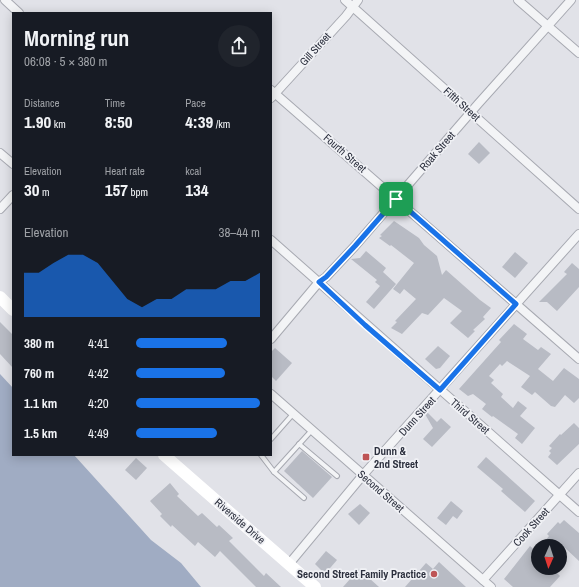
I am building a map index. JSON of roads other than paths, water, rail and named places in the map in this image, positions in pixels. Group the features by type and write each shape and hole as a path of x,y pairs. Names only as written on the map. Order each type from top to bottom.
{"main road":[{"path":"0,297 12,309"},
{"name":"Riverside Drive","path":"165,456 315,587"}],"street":[{"path":"5,0 17,12"},
{"name":"Fifth Street","path":"345,0 355,3 471,112 579,209"},
{"path":"518,0 579,53"},
{"name":"Roak Street","path":"272,338 319,282 326,277 355,246 471,112 549,27 571,0"},
{"name":"Gill Street","path":"272,94 355,3"},
{"name":"Fourth Street","path":"272,94 396,199 579,359"},
{"path":"0,153 12,163"},
{"path":"0,209 12,196"},
{"name":"Dunn Street","path":"289,564 363,475 579,234"},
{"name":"Third Street","path":"272,241 365,325 579,512"},
{"name":"Second Street","path":"272,395 491,587"},
{"name":"Cook Street","path":"483,580 579,473"}],"lane":[{"path":"272,438 293,414"},
{"path":"274,472 312,430"},
{"path":"299,444 337,476"},
{"path":"262,456 274,472 304,498"}],"water":[{"path":"0,374 12,387 12,456 75,456 151,540 181,563 201,587 0,587"}],"place":[{"name":"Dunn & 2nd Street","path":"366,457"},
{"name":"Second Street Family Practice","path":"434,574"}]}
